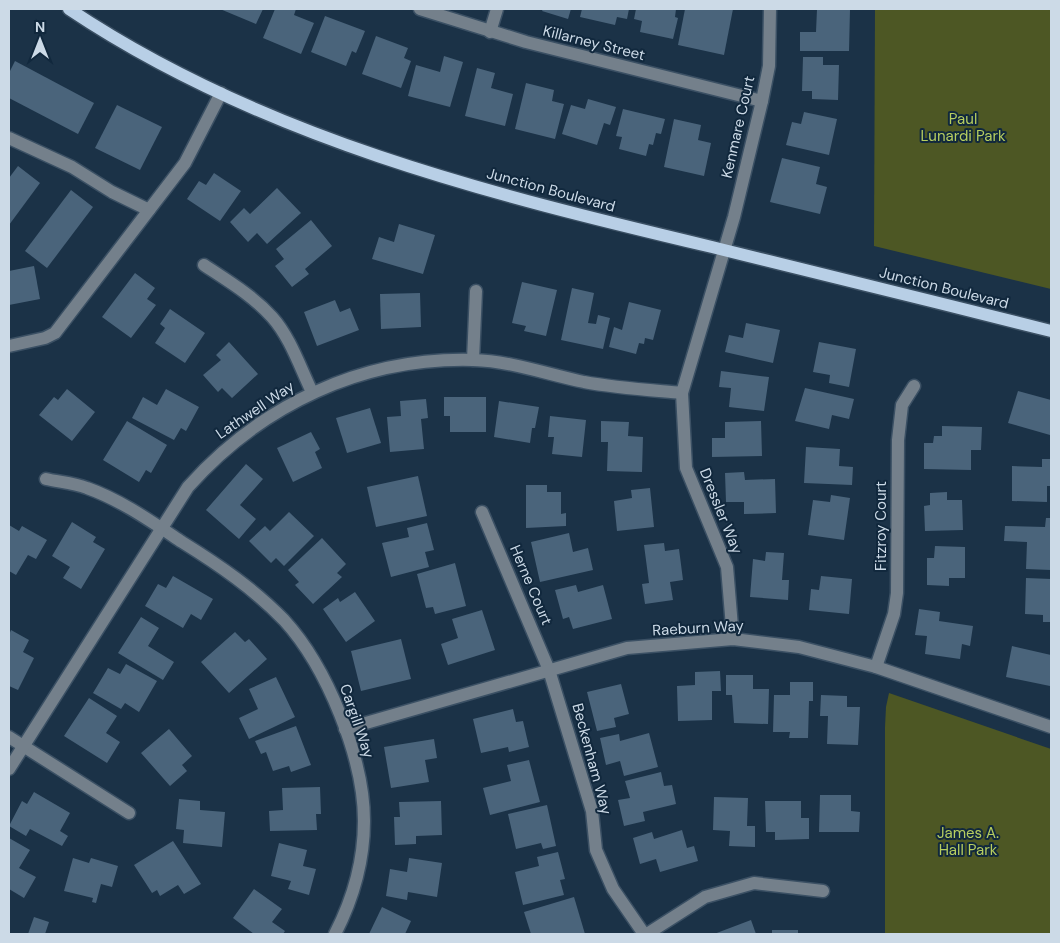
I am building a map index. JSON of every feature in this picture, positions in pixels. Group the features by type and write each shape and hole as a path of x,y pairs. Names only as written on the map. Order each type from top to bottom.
{"main road":[{"name":"Junction Boulevard","path":"69,9 148,56 221,93 285,123 392,161 512,198 1051,331"}],"street":[{"name":"Killarney Street","path":"420,9 490,32 762,101"},
{"path":"490,32 497,9"},
{"name":"Kenmare Court","path":"723,250 762,101 769,66 770,9"},
{"path":"9,346 45,338 54,333 185,163 221,93"},
{"path":"9,138 72,167 112,192 150,210"},
{"name":"Dressler Way","path":"723,250 682,393 686,468 727,567 733,639"},
{"path":"204,265 248,294 273,318 289,342 312,392"},
{"path":"473,360 476,291"},
{"name":"Lathwell Way","path":"9,769 188,487 213,458 247,431 312,392 356,377 391,368 430,362 473,360 513,364 583,382 682,393"},
{"name":"Fitzroy Court","path":"876,667 894,614 897,593 898,440 902,405 914,386"},
{"name":"Cargill Way","path":"46,479 85,487 109,496 161,528 256,593 285,622 307,650 326,682 345,729 356,766 364,821 362,856 356,884 335,934"},
{"name":"Herne Court","path":"482,512 549,670"},
{"name":"Raeburn Way","path":"345,729 627,648 733,639 799,647 876,667 1051,727"},
{"name":"Beckenham Way","path":"549,670 592,811 596,850 613,889 645,934"},
{"path":"9,737 129,813"},
{"path":"645,934 705,897 754,883 823,891"}],"green space":[{"name":"Paul Lunardi Park","path":"875,9 1051,9 1051,289 874,246"},
{"name":"James A. Hall Park","path":"889,693 1051,749 1051,934 885,934 885,727"}],"building":[{"path":"220,9 263,9 256,24"},
{"path":"275,9 296,9 294,15 314,23 301,54 263,38"},
{"path":"543,9 571,9 568,19 542,11"},
{"path":"582,9 629,9 627,19 617,17 615,25 580,17"},
{"path":"636,9 676,9 675,17 678,18 673,39 640,32 642,21 634,19"},
{"path":"685,9 733,9 724,55 678,45"},
{"path":"817,9 850,10 849,51 800,51 800,32 816,32"},
{"path":"325,16 365,31 356,53 352,51 346,66 311,52"},
{"path":"376,36 408,48 404,58 411,61 401,88 362,74"},
{"path":"444,56 463,62 450,107 408,96 416,65 440,72"},
{"path":"803,57 823,57 823,65 839,65 838,100 812,99 812,91 802,91"},
{"path":"15,61 94,103 78,134 9,98 9,73"},
{"path":"477,68 495,73 491,88 513,94 505,126 465,116"},
{"path":"526,83 554,90 552,101 564,104 555,139 515,129"},
{"path":"588,99 616,107 610,125 604,123 597,145 562,134 571,105 585,109"},
{"path":"117,105 162,127 140,170 95,148"},
{"path":"623,109 665,119 661,134 656,133 653,145 649,144 646,156 619,149 622,137 616,136"},
{"path":"804,112 837,119 829,155 786,145 792,122 801,124"},
{"path":"674,119 701,125 698,140 711,143 704,176 664,167"},
{"path":"782,158 820,167 816,184 827,187 820,214 770,202"},
{"path":"18,166 40,183 9,225 9,178"},
{"path":"214,173 241,191 220,221 187,199 199,181 206,185"},
{"path":"277,188 301,213 267,244 257,233 248,242 230,222 244,208 250,214"},
{"path":"71,190 93,207 47,268 25,251"},
{"path":"311,220 332,246 305,269 309,274 292,287 275,266 284,259 276,249"},
{"path":"399,224 435,235 423,274 372,259 379,237 394,242"},
{"path":"34,266 40,299 9,305 9,271"},
{"path":"135,273 155,288 147,299 156,305 131,338 102,317"},
{"path":"522,282 557,290 546,336 524,331 526,326 512,323"},
{"path":"572,288 594,293 588,323 596,324 598,315 610,318 603,349 561,340"},
{"path":"420,293 421,327 381,329 380,294"},
{"path":"335,300 340,312 350,308 359,330 317,346 304,312"},
{"path":"629,302 661,310 653,340 645,338 644,344 639,343 636,354 609,347 614,327 622,330"},
{"path":"170,309 205,333 185,363 155,343 165,328 160,324"},
{"path":"746,323 780,330 773,363 725,352 729,335 743,338"},
{"path":"229,342 258,374 232,398 222,388 218,392 203,375 221,360 216,355"},
{"path":"819,342 856,349 849,387 829,383 830,375 813,372"},
{"path":"721,371 769,377 764,411 729,407 731,388 719,387"},
{"path":"805,388 854,399 849,419 832,415 829,429 795,421"},
{"path":"67,389 95,412 72,441 39,415 54,397 58,400"},
{"path":"166,389 199,407 186,431 181,428 174,440 132,418 143,397 157,405"},
{"path":"1018,391 1051,400 1050,435 1008,423"},
{"path":"444,397 486,397 486,432 450,432 450,416 444,416"},
{"path":"426,399 428,418 421,419 424,449 390,452 387,417 401,416 400,401"},
{"path":"499,401 539,407 535,428 532,428 530,443 494,437"},
{"path":"370,408 381,443 347,453 336,418"},
{"path":"550,416 586,420 582,457 552,454 554,437 548,437"},
{"path":"127,421 167,445 151,473 146,470 139,482 103,460"},
{"path":"601,421 629,422 628,436 643,437 642,472 607,471 608,442 601,442"},
{"path":"761,421 762,456 712,457 712,438 725,438 725,422"},
{"path":"942,426 982,427 981,450 971,450 971,470 924,469 924,443 933,443 934,436 942,436"},
{"path":"311,432 320,449 315,452 322,468 293,482 277,448"},
{"path":"806,447 840,449 839,466 853,467 852,485 804,483"},
{"path":"1042,459 1051,459 1051,486 1047,486 1047,502 1012,501 1012,466 1042,467"},
{"path":"246,464 263,479 240,505 256,519 239,539 206,510"},
{"path":"744,472 745,480 775,479 776,513 744,514 744,502 726,502 725,473"},
{"path":"418,476 427,516 376,527 367,487"},
{"path":"526,485 547,485 547,492 561,492 561,514 566,513 566,526 526,528"},
{"path":"650,488 654,527 617,531 614,501 632,498 631,490"},
{"path":"947,492 947,500 962,500 963,530 925,531 924,506 930,505 930,493"},
{"path":"831,495 850,498 844,540 808,535 813,500 830,502"},
{"path":"289,512 314,536 284,566 276,558 271,563 249,541 265,526 270,531"},
{"path":"1046,518 1051,518 1051,570 1026,569 1027,542 1004,541 1005,526 1045,527"},
{"path":"72,522 96,537 93,542 105,549 81,589 63,578 70,567 52,556"},
{"path":"427,523 434,550 425,552 429,567 391,577 382,543 409,537 407,528"},
{"path":"9,525 19,531 22,526 47,540 36,559 28,555 16,575 9,571"},
{"path":"569,533 573,552 588,548 593,570 540,582 531,542"},
{"path":"322,538 346,564 337,573 342,577 313,604 295,585 299,582 288,570"},
{"path":"664,543 665,551 679,549 683,580 670,582 673,600 645,604 642,584 649,583 644,545"},
{"path":"935,546 965,547 965,578 949,578 949,586 927,585 927,558 934,558"},
{"path":"766,552 784,553 782,580 789,580 788,600 750,597 753,559 765,561"},
{"path":"455,563 466,606 435,614 433,607 426,608 417,574"},
{"path":"173,576 213,599 201,620 191,614 183,628 145,606 158,584 166,588"},
{"path":"821,576 852,579 849,614 809,610 811,589 819,590"},
{"path":"1026,578 1051,579 1051,622 1043,622 1043,615 1025,614"},
{"path":"576,585 578,592 603,585 612,619 573,629 569,617 563,619 555,590"},
{"path":"355,592 375,621 346,642 323,609 338,598 340,602"},
{"path":"919,609 940,612 939,621 973,626 970,646 962,644 960,659 925,654 927,636 915,635"},
{"path":"482,610 495,650 448,665 441,644 458,638 452,619"},
{"path":"141,617 159,628 148,646 174,662 163,680 118,653"},
{"path":"11,630 29,640 23,652 34,658 18,690 9,686 9,635"},
{"path":"235,632 245,642 249,639 267,659 229,693 201,662"},
{"path":"401,639 411,679 361,691 351,651"},
{"path":"1012,646 1051,655 1050,686 1006,677"},
{"path":"126,664 157,681 139,712 125,703 121,709 93,693 108,668 120,674"},
{"path":"720,671 721,691 712,691 712,720 678,721 677,686 695,685 695,672"},
{"path":"726,675 753,675 753,689 769,689 768,724 734,723 732,695 726,695"},
{"path":"276,677 295,717 249,739 239,718 258,709 249,689"},
{"path":"790,682 813,682 813,701 809,701 808,738 789,738 790,732 773,732 774,695 790,695"},
{"path":"621,684 629,714 614,718 616,727 597,731 587,692"},
{"path":"821,695 847,696 847,707 860,707 858,745 827,744 828,716 820,716"},
{"path":"89,698 117,716 106,733 120,742 107,763 64,736"},
{"path":"513,709 516,722 523,721 529,747 509,752 508,747 481,753 473,719"},
{"path":"296,726 311,765 291,772 289,766 273,771 266,752 261,754 255,741"},
{"path":"169,729 192,756 182,765 187,771 170,786 141,753"},
{"path":"649,733 658,767 624,776 620,761 606,765 600,738 619,734 620,741"},
{"path":"434,739 437,758 425,760 429,782 391,788 384,747"},
{"path":"529,760 540,802 490,815 483,788 511,781 507,765"},
{"path":"661,772 664,786 672,785 676,804 643,812 645,821 624,826 618,800 630,798 625,781"},
{"path":"320,787 321,814 316,814 317,830 270,831 269,811 283,810 282,788"},
{"path":"34,792 70,813 60,831 68,836 62,846 30,829 26,836 9,826 22,801 27,804"},
{"path":"820,795 851,795 851,811 860,812 859,832 819,832"},
{"path":"714,797 748,798 747,826 755,826 755,847 729,846 730,831 713,830"},
{"path":"179,799 200,801 200,810 225,812 222,847 183,843 184,830 176,829"},
{"path":"441,801 442,835 416,836 416,844 395,845 394,817 400,817 399,802"},
{"path":"765,801 801,801 801,818 809,818 809,839 775,840 775,832 766,832"},
{"path":"547,805 556,846 543,849 541,843 516,849 508,814"},
{"path":"682,830 687,848 694,846 698,861 660,872 656,859 640,864 633,838 652,832 654,839"},
{"path":"9,838 30,850 19,868 36,877 24,898 9,889"},
{"path":"173,841 201,884 184,894 178,885 160,896 157,890 152,893 134,865"},
{"path":"279,843 307,850 303,866 316,869 309,895 288,889 291,881 271,876"},
{"path":"558,852 565,879 560,880 564,895 523,905 515,872 539,866 537,857"},
{"path":"73,858 89,863 91,858 118,866 112,887 101,884 96,903 92,902 93,898 64,891"},
{"path":"409,858 442,863 437,897 408,892 407,900 386,896 390,869 407,872"},
{"path":"254,889 282,909 272,922 285,931 283,934 254,934 233,918"},
{"path":"574,897 585,934 531,934 524,912"},
{"path":"382,907 411,921 405,934 369,934"},
{"path":"34,917 49,922 45,934 28,934"},
{"path":"751,920 756,934 714,934"},
{"path":"772,930 798,930 798,934 772,934"}]}
